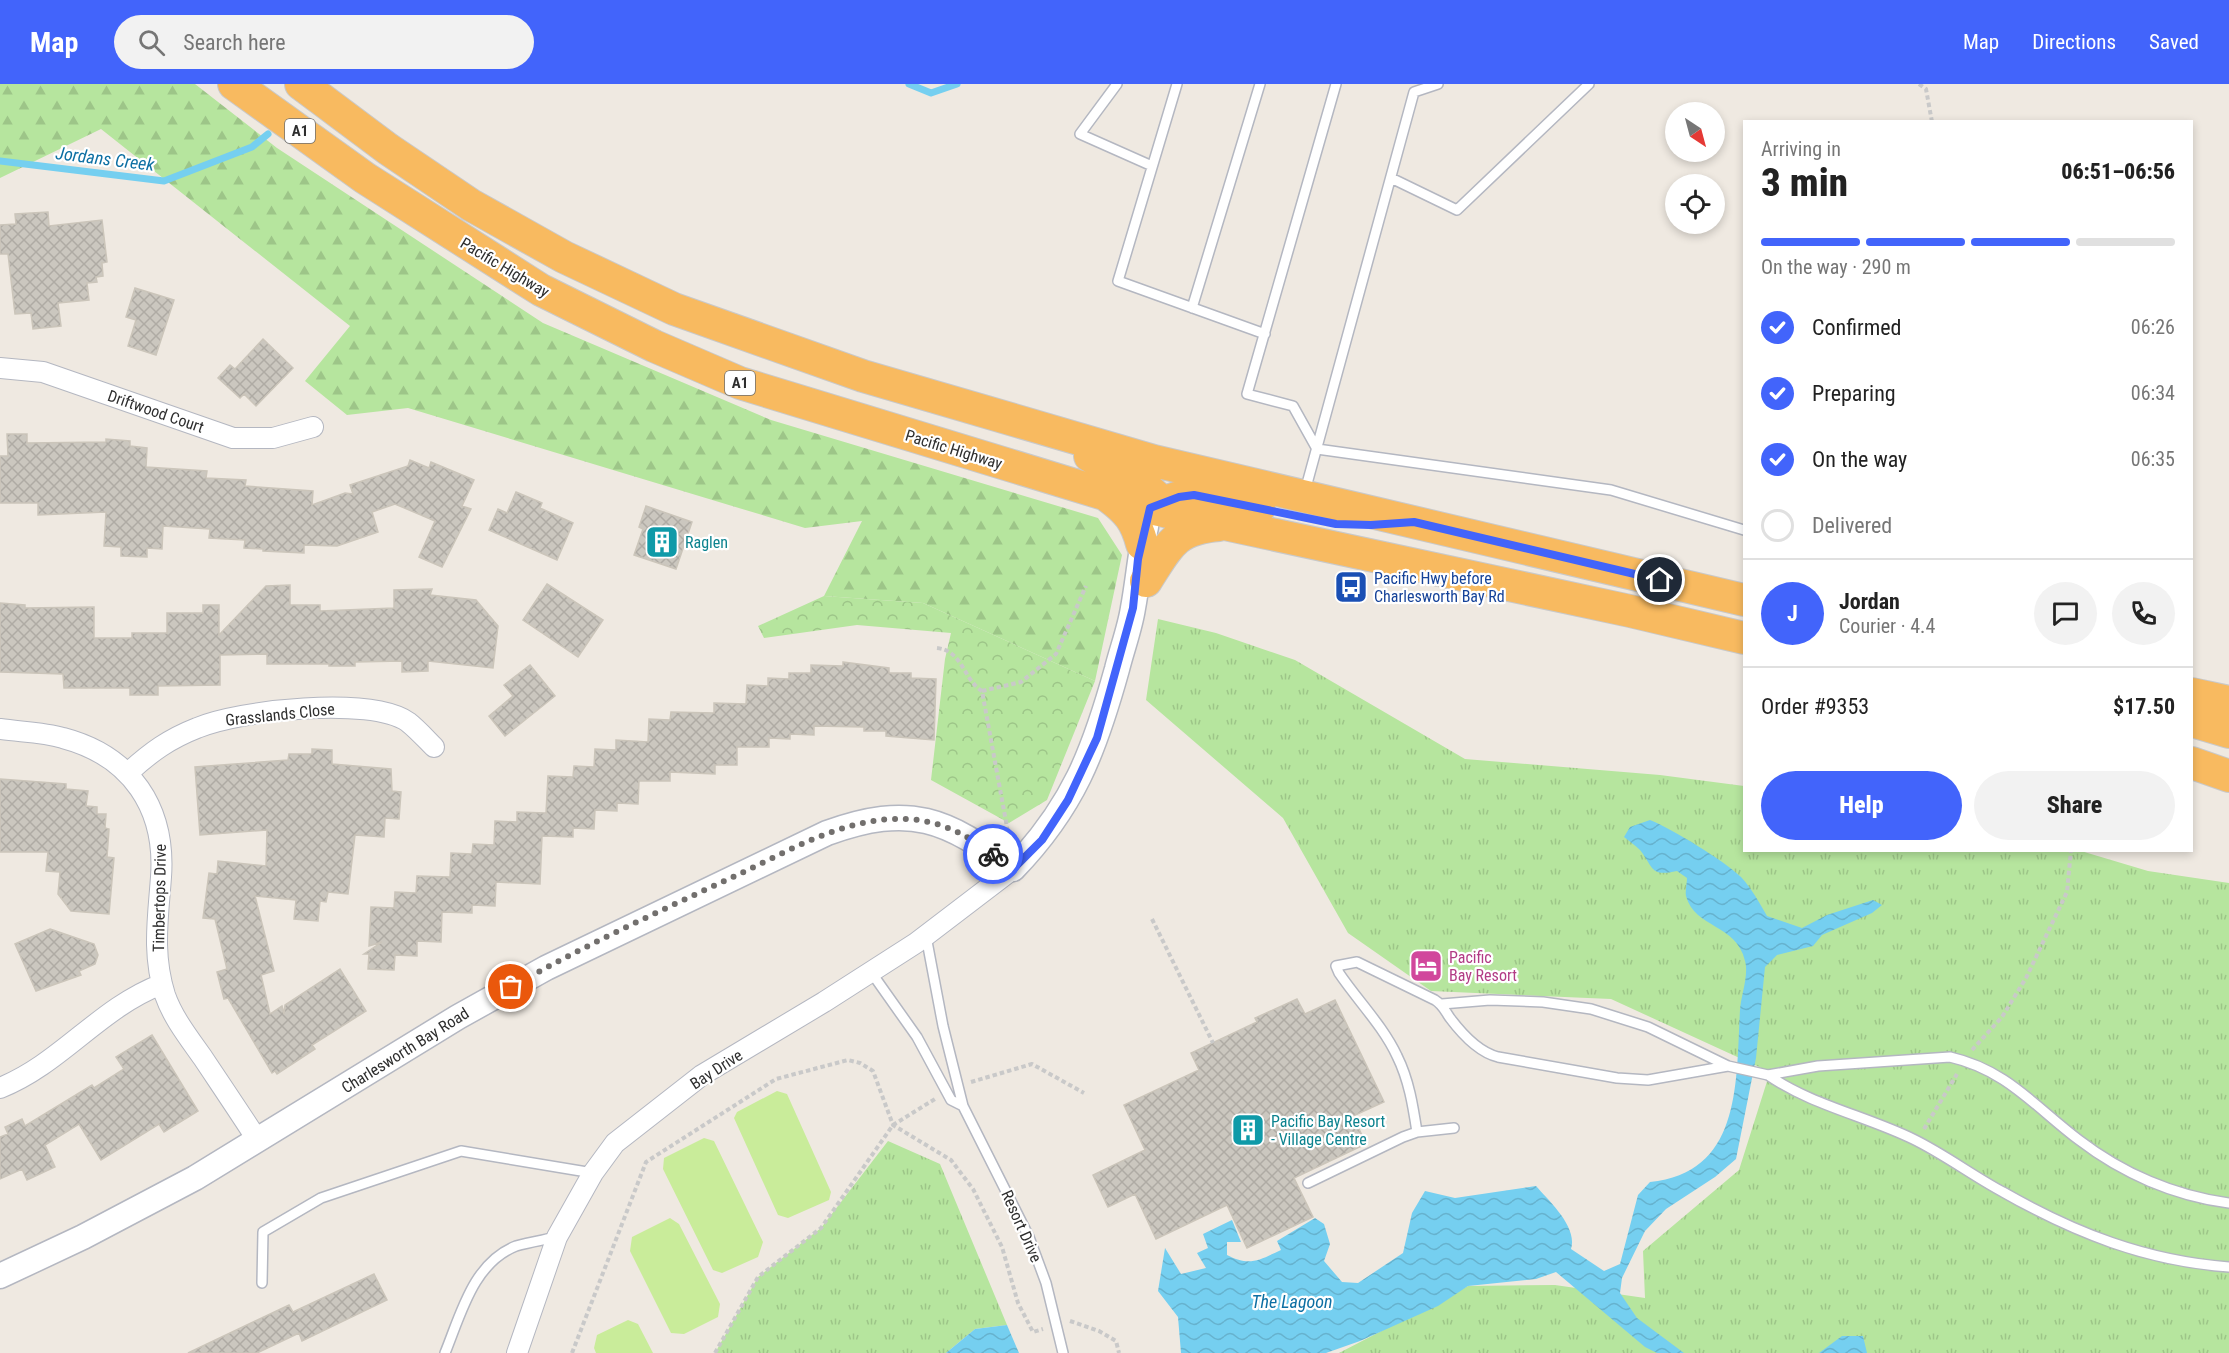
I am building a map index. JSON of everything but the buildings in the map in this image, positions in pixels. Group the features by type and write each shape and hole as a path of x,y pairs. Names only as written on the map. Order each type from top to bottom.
{"highway":[{"name":"Pacific Highway","path":"234,84 365,178 541,290 654,346 740,383 1106,494 1223,525 1630,611 1743,638"},
{"name":"A1","path":"301,84 388,149 471,205 564,257 674,309 863,376 1154,461 1743,600"},
{"path":"1039,428 1140,483 1160,508 1194,495 1336,524 1371,525 1414,522"},
{"path":"1106,494 1126,509 1136,522 1142,544"},
{"path":"1140,595 1167,549 1180,536 1195,528 1223,525"},
{"path":"2193,694 2229,702"},
{"path":"2193,721 2229,732"},
{"path":"2193,763 2229,776"}],"street":[{"name":"Driftwood Court","path":"0,368 43,372 233,438 273,438 313,427"},
{"path":"1140,595 1142,544 1160,508"},
{"path":"1013,869 1042,840 1068,800 1097,738 1140,595 1160,508"},
{"name":"Grasslands Close","path":"129,772 159,745 199,727 225,719 274,711 348,707 382,713 407,721 434,747"},
{"name":"Timbertops Drive","path":"0,729 64,738 106,757 129,772 158,825 162,874 156,917 156,950 162,984 176,1019 258,1141"},
{"name":"Charlesworth Bay Road","path":"0,1276 83,1237 258,1141 458,1017 546,968 661,910 848,825 893,819 936,822 972,838 1013,869"},
{"name":"Bay Drive","path":"518,1353 557,1237 593,1173 615,1143 702,1076 926,936 1013,869"},
{"path":"0,1088 27,1077 45,1065 124,1001 162,984"}],"lane":[{"path":"1117,84 1080,134 1152,166"},
{"path":"1177,84 1118,281 1265,334"},
{"path":"1192,308 1260,84"},
{"path":"1317,449 1293,406 1247,394 1336,84"},
{"path":"1303,497 1414,92 1438,84"},
{"path":"1391,178 1457,210 1589,84"},
{"path":"1317,449 1611,490 1743,530"},
{"name":"Resort Drive","path":"926,936 942,1026 963,1106 1029,1237 1046,1283 1063,1353"},
{"path":"1417,1132 1410,1091 1397,1057 1383,1032 1336,966 1357,962 1406,984 1442,1004 1468,1039 1489,1054 1498,1057 1617,1078 1648,1080 1731,1066"},
{"name":"Resort Drive","path":"871,972 917,1036 951,1100 963,1106"},
{"path":"1442,1004 1490,1000 1543,1002 1591,1009 1648,1027 1731,1066 1765,1074 1801,1094 1917,1141 2002,1192 2072,1230 2141,1253 2190,1264 2229,1267"},
{"path":"1765,1074 1830,1065 1950,1057 1966,1061 2005,1078 2078,1139 2116,1166 2162,1186 2208,1200 2229,1203"},
{"path":"1308,1184 1417,1132 1454,1128"},
{"path":"262,1282 263,1232 321,1198 461,1151 593,1173"},
{"path":"445,1353 474,1283 489,1264 504,1252 517,1246 557,1237"}],"path":[{"path":"1919,84 1926,89 1932,120"},
{"path":"982,691 1021,681 1056,654 1086,586"},
{"path":"937,648 948,649 962,663 973,685 982,691 1004,802"},
{"path":"1917,1141 1973,1049 2002,1017 2026,978 2067,892 2071,852"},
{"path":"1152,919 1213,1043"},
{"path":"572,1353 646,1161 776,1079 848,1060 860,1063 873,1071 893,1125 951,1160 973,1189 1002,1247 1018,1303 1033,1332 1070,1321 1099,1331 1116,1341 1119,1353"},
{"path":"958,1086 1032,1064 1084,1093"},
{"path":"714,1353 758,1276 821,1228 893,1125 946,1091"}],"green space":[{"path":"0,84 195,84 277,148 543,323 771,420 1098,518 1122,555 1095,681 923,603 824,596 862,521 805,528 408,408 347,415 305,381 350,326 101,129 0,178"},
{"path":"824,596 923,603 1095,681 1047,800 1009,823 931,780 945,659 951,633 857,625 764,638 758,626"},
{"path":"1158,619 1216,633 1295,660 1465,759 1660,775 1743,786 1743,852 2084,852 2148,871 2229,883 2229,1353 1339,1353 1468,1286 1555,1285 1645,1298 1643,1251 1739,1170 1770,1072 1611,999 1431,991 1348,933 1283,818 1146,700"},
{"path":"777,1091 787,1094 831,1192 829,1200 788,1218 778,1215 734,1118 737,1112"},
{"path":"704,1138 714,1141 763,1242 758,1257 722,1273 713,1270 663,1169 664,1158"},
{"path":"888,1141 940,1164 1007,1325 975,1329 946,1353 715,1353 758,1277 821,1228"},
{"path":"670,1218 679,1224 720,1304 718,1317 684,1334 671,1333 630,1251 632,1237"},
{"path":"628,1320 638,1324 653,1353 596,1353 594,1348 597,1335"}],"water":[{"name":"The Lagoon","path":"1650,820 1698,846 1733,870 1749,886 1767,916 1802,928 1827,915 1873,900 1882,905 1872,913 1822,935 1813,946 1777,955 1765,967 1756,1058 1736,1159 1715,1177 1666,1209 1645,1231 1622,1278 1620,1293 1637,1318 1684,1353 1657,1353 1645,1347 1556,1272 1536,1279 1468,1286 1438,1306 1360,1341 1326,1353 1181,1353 1178,1317 1158,1291 1165,1248 1181,1274 1206,1268 1197,1253 1208,1248 1203,1234 1232,1220 1241,1242 1227,1242 1227,1255 1242,1261 1254,1261 1281,1250 1277,1241 1315,1218 1324,1224 1330,1244 1324,1261 1342,1282 1358,1283 1403,1253 1412,1213 1425,1191 1455,1198 1536,1186 1566,1223 1572,1241 1571,1249 1604,1271 1620,1264 1638,1195 1650,1182 1680,1175 1702,1161 1718,1143 1728,1120 1734,1094 1740,1010 1746,972 1745,961 1733,939 1698,915 1691,907 1686,896 1687,878 1677,871 1657,872 1640,850 1624,837 1630,827"},
{"path":"1007,1325 1019,1353 946,1353 975,1329"},
{"path":"1842,1336 1863,1336 1867,1353 1819,1353"}],"waterway":[{"name":"Jordans Creek","path":"909,84 931,93 957,84"},
{"name":"Jordans Creek","path":"0,161 164,181 252,147 268,134"}],"way so far":[{"path":"511,987 661,910 848,825 893,819 936,822 972,838 993,854"}],"place":[{"name":"Raglen","path":"662,542"},
{"name":"Pacific Hwy before Charlesworth Bay Rd","path":"1351,587"},
{"name":"Pacific Bay Resort","path":"1426,966"},
{"name":"Pacific Bay Resort - Village Centre","path":"1248,1130"}],"route":[{"path":"993,854 1013,869 1042,840 1083,772 1097,738 1133,608 1138,559 1150,508 1179,497 1194,495 1336,524 1371,525 1414,522 1660,580"}]}
